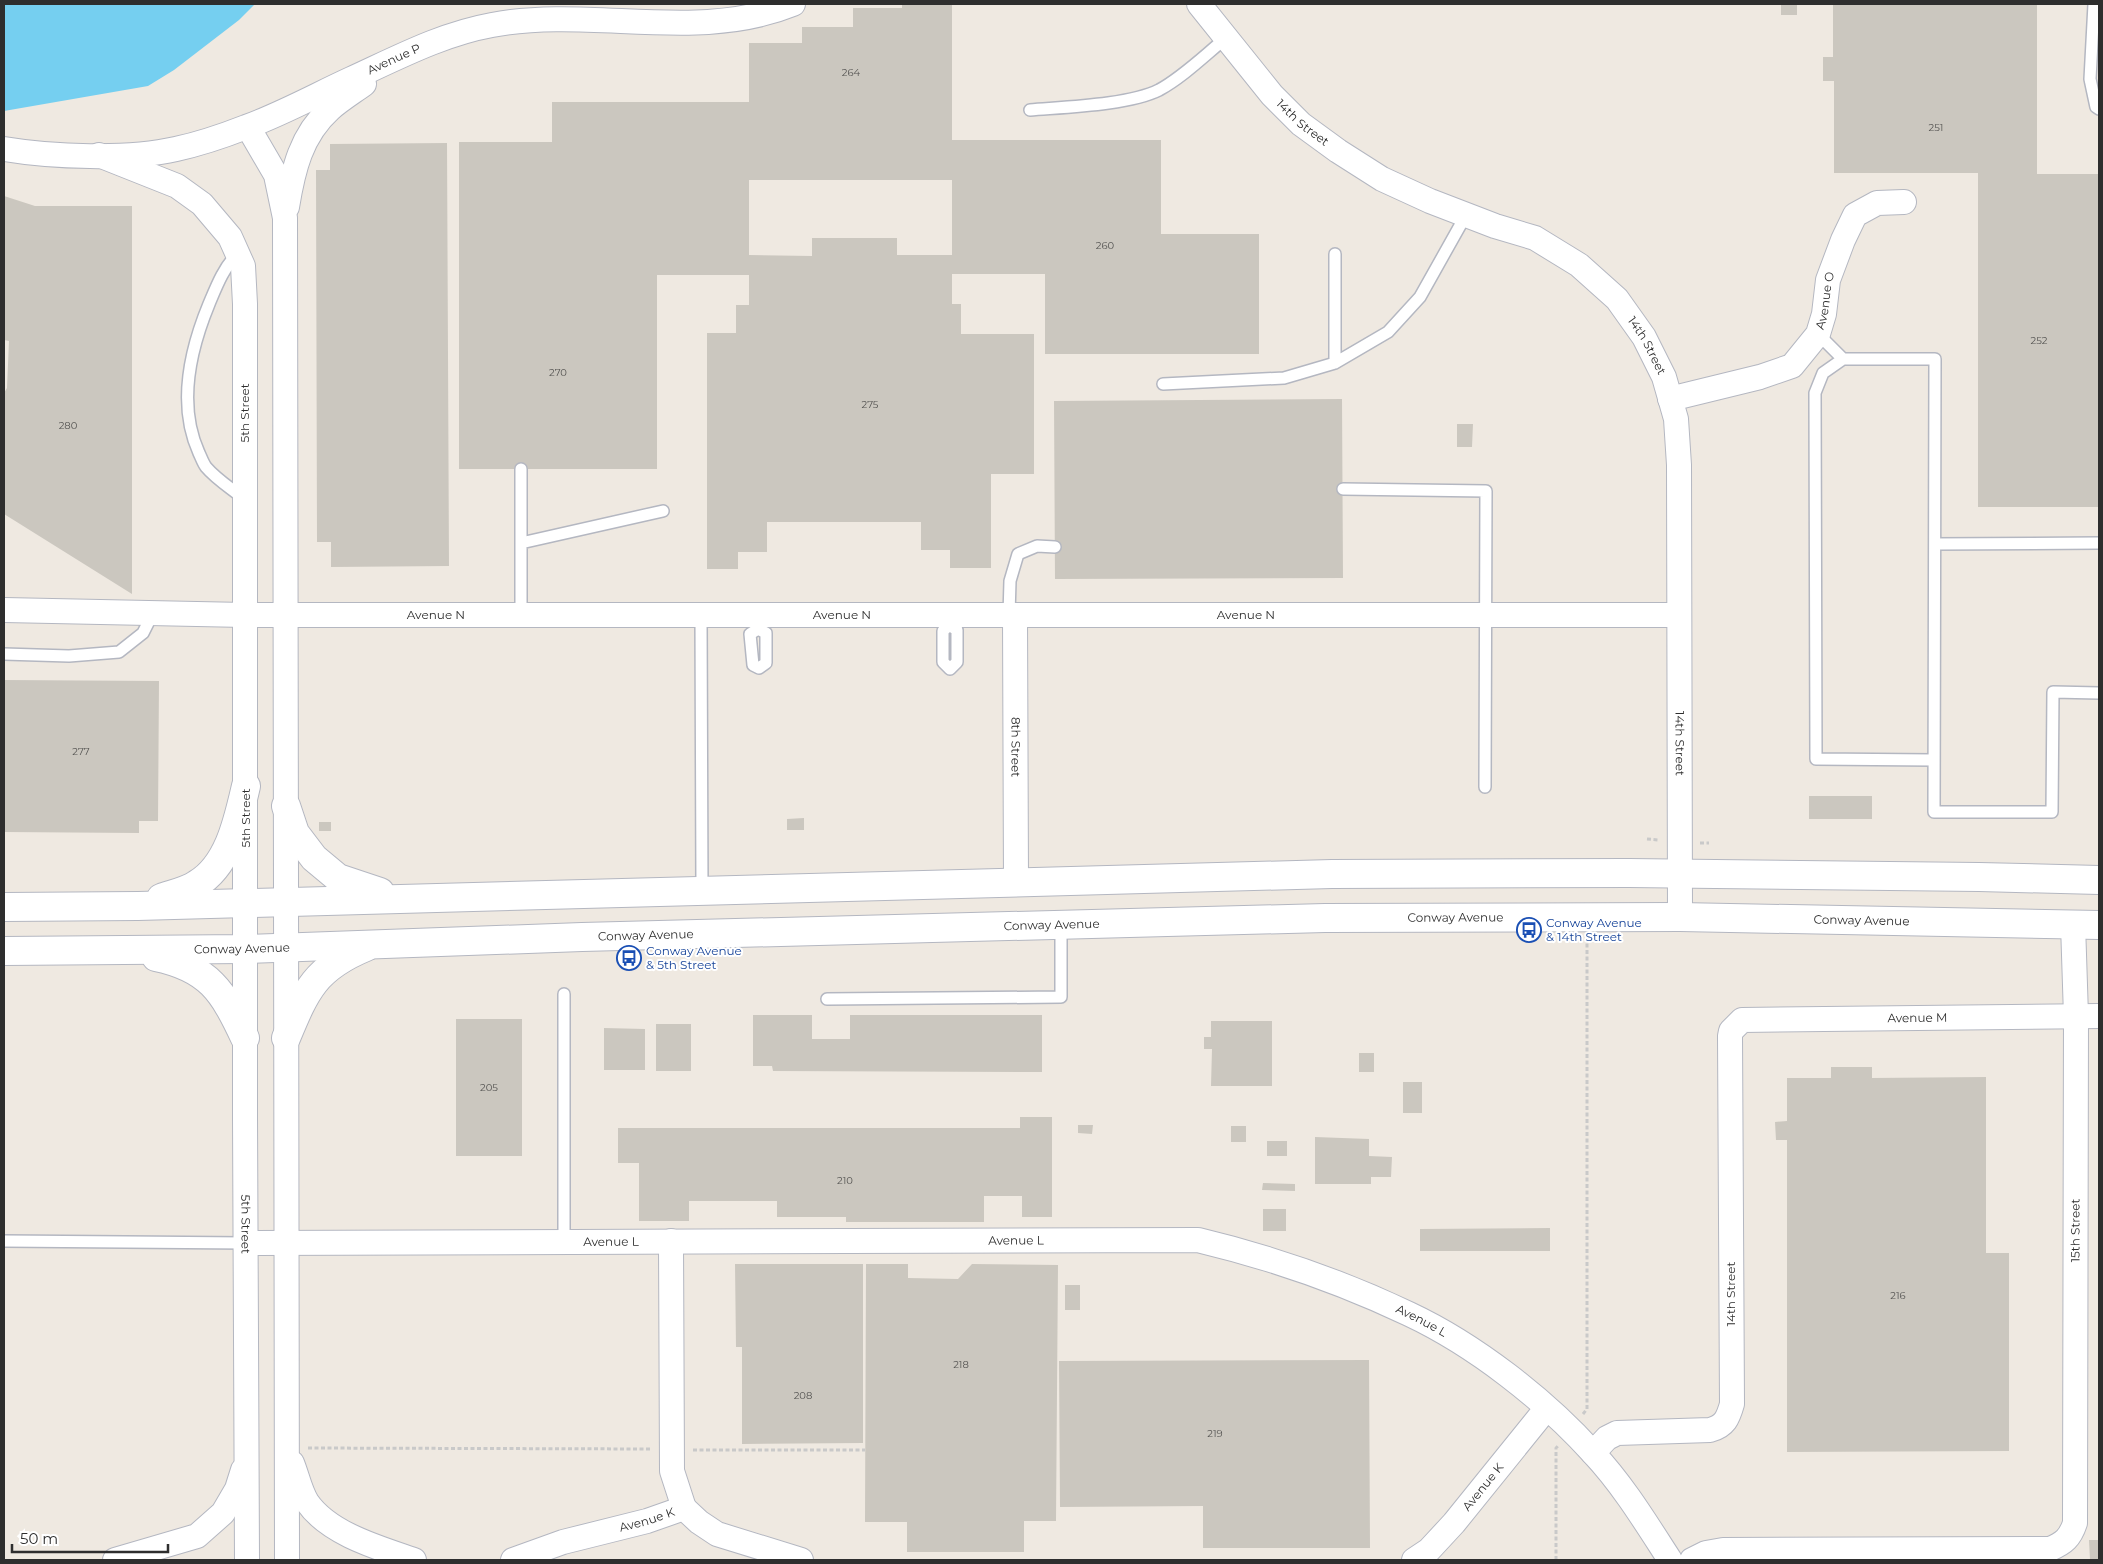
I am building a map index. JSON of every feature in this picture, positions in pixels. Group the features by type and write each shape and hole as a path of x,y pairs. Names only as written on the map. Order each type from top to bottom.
{"street":[{"name":"Avenue P","path":"4,149 62,155 99,155 137,154 174,149 248,127 449,35 493,25 543,19 684,23 731,20 777,10 793,4"},
{"name":"14th Street","path":"1199,4 1272,95 1301,124 1338,151 1382,179 1466,215 1535,238 1579,264 1618,299 1644,336 1664,377 1676,419 1679,465 1680,917"},
{"path":"287,1560 296,1448 286,1242 285,218 297,158 313,128 330,110 404,54"},
{"path":"248,127 276,175 285,218"},
{"name":"5th Street","path":"99,155 183,190 208,211 230,236 242,266 245,304 245,1038 248,1560"},
{"name":"Avenue O","path":"1670,399 1760,377 1792,366 1818,334 1824,314 1828,280 1855,215 1877,203 1904,202"},
{"name":"Avenue N","path":"4,610 245,615 701,614 758,622 949,620 1012,614 1679,614"},
{"name":"8th Street","path":"1012,614 1016,881"},
{"path":"138,906 197,884 212,871 228,847 239,816 246,786"},
{"path":"286,806 295,833 314,858 338,878 401,898"},
{"path":"4,907 138,906 1016,881 1342,874 1680,874 2099,880"},
{"name":"Conway Avenue","path":"4,951 246,949 1061,924 1336,918 1680,917 2086,924"},
{"name":"15th Street","path":"1972,1555 2050,1549 2062,1544 2070,1536 2075,1523 2088,1016 2086,924"},
{"path":"286,1038 308,990 324,971 342,957 374,944"},
{"path":"123,950 167,959 196,970 216,986 231,1007 245,1038"},
{"name":"Avenue M","path":"1736,1025 1742,1020 1748,1019 2088,1016"},
{"name":"14th Street","path":"1593,1453 1607,1438 1618,1432 1710,1430 1720,1427 1728,1418 1732,1404 1730,1036 1731,1031 1736,1025"},
{"name":"Avenue L","path":"246,1243 1198,1240 1256,1254 1410,1314 1475,1352 1517,1383 1593,1453 1627,1493 1670,1560"},
{"path":"671,1241 672,1471 684,1508"},
{"name":"Avenue K","path":"1414,1560 1429,1550 1454,1523 1546,1409"},
{"path":"296,1448 307,1501 325,1522 368,1544 414,1560"},
{"path":"115,1560 197,1536 223,1513 237,1489 247,1459"},
{"name":"Avenue K","path":"513,1560 562,1542 647,1521 684,1508 699,1522 717,1534 801,1560"},
{"path":"1692,1560 1706,1553 1723,1550 1972,1555"}],"lane":[{"path":"2094,4 2090,79 2096,107 2099,110"},
{"path":"1030,110 1098,104 1136,97 1159,90 1226,38"},
{"path":"1163,384 1284,378 1335,363 1388,332 1420,297 1466,215"},
{"path":"237,254 226,267 219,280 198,332 189,374 188,399 189,421 196,446 205,466 245,500"},
{"path":"1335,254 1335,363"},
{"path":"1818,334 1843,359"},
{"path":"1933,760 1816,758 1815,393 1823,373 1843,359 1935,359 1934,812 2052,812 2053,692 2099,693"},
{"path":"520,469 520,614"},
{"path":"1343,489 1486,491 1484,787"},
{"path":"520,543 663,511"},
{"path":"1935,544 2099,543"},
{"path":"1012,614 1010,581 1018,554 1037,546 1055,547"},
{"path":"4,654 70,656 119,652 144,632 153,613"},
{"path":"701,614 702,890"},
{"path":"827,999 1061,997 1061,924"},
{"path":"564,994 564,1242"},
{"path":"4,1242 246,1243"}],"path":[{"path":"1647,839 1664,840"},
{"path":"1556,1560 1556,1448 1587,1409 1587,936"},
{"path":"296,1448 656,1450"},
{"path":"688,1450 865,1450"}],"water":[{"path":"4,4 255,4 239,20 174,70 148,86 4,111"}],"building":[{"path":"902,4 952,4 952,140 1161,140 1161,234 1259,234 1259,354 1045,354 1045,274 952,274 952,304 961,304 961,334 1034,334 1034,474 991,474 991,568 950,568 950,550 921,550 921,522 767,522 767,552 738,552 738,569 707,569 707,333 736,333 736,305 749,305 749,275 657,275 657,469 459,469 459,142 552,142 552,102 749,102 749,43 802,43 802,27 853,27 853,8 902,8","holes":["749,180 952,180 952,255 897,255 897,238 812,238 812,256 749,255"]},
{"path":"1781,4 1797,4 1797,15 1781,15"},
{"path":"1833,4 2037,4 2037,174 2099,174 2099,507 1978,507 1978,173 1834,173 1834,81 1823,81 1823,57 1833,57"},
{"path":"447,143 449,566 331,567 331,542 317,542 316,170 330,170 330,144"},
{"path":"4,196 35,206 132,206 132,594 4,514 4,393 7,388 9,341 4,340"},
{"path":"1342,399 1343,578 1055,579 1054,401"},
{"path":"1457,424 1473,424 1472,447 1457,447"},
{"path":"4,680 159,681 158,821 139,821 139,833 4,832"},
{"path":"1809,796 1872,796 1872,819 1809,819"},
{"path":"804,818 804,830 787,830 787,819"},
{"path":"319,822 331,822 331,831 319,831"},
{"path":"753,1015 812,1015 812,1039 850,1039 850,1015 1042,1015 1042,1072 773,1071 772,1066 753,1066"},
{"path":"456,1019 522,1019 522,1156 456,1156"},
{"path":"1211,1021 1272,1021 1272,1086 1211,1086 1212,1049 1204,1049 1204,1037 1211,1037"},
{"path":"656,1024 691,1024 691,1071 656,1071"},
{"path":"604,1028 645,1029 645,1070 604,1070"},
{"path":"1359,1053 1374,1053 1374,1072 1359,1072"},
{"path":"1831,1067 1872,1067 1872,1078 1986,1077 1986,1253 2009,1253 2009,1451 1787,1452 1787,1140 1776,1140 1775,1122 1787,1121 1787,1078 1831,1078"},
{"path":"1403,1082 1422,1082 1422,1113 1403,1113"},
{"path":"1020,1117 1052,1117 1052,1217 1022,1217 1022,1196 984,1196 984,1222 846,1222 846,1217 777,1217 777,1201 689,1201 689,1221 639,1221 639,1163 618,1163 618,1128 1020,1128"},
{"path":"1078,1125 1093,1125 1092,1134 1078,1133"},
{"path":"1231,1126 1246,1126 1246,1142 1231,1142"},
{"path":"1315,1137 1369,1139 1369,1156 1392,1157 1391,1177 1371,1177 1371,1184 1315,1184"},
{"path":"1267,1141 1287,1141 1287,1156 1267,1156"},
{"path":"1263,1183 1295,1184 1295,1191 1262,1190"},
{"path":"1263,1209 1286,1209 1286,1231 1263,1231"},
{"path":"1550,1228 1550,1251 1420,1251 1420,1229"},
{"path":"735,1264 863,1264 863,1443 742,1444 742,1347 736,1347"},
{"path":"866,1264 908,1264 908,1278 958,1279 972,1264 1058,1265 1056,1521 1024,1521 1024,1552 907,1552 907,1522 865,1522"},
{"path":"1065,1285 1080,1285 1080,1310 1065,1310"},
{"path":"1369,1360 1370,1548 1203,1548 1203,1506 1060,1507 1059,1361"},
{"path":"2089,1540 2099,1540 2099,1560 2090,1560"}],"place":[{"name":"Conway Avenue & 14th Street","path":"1529,930"},
{"name":"Conway Avenue & 5th Street","path":"629,958"}]}
